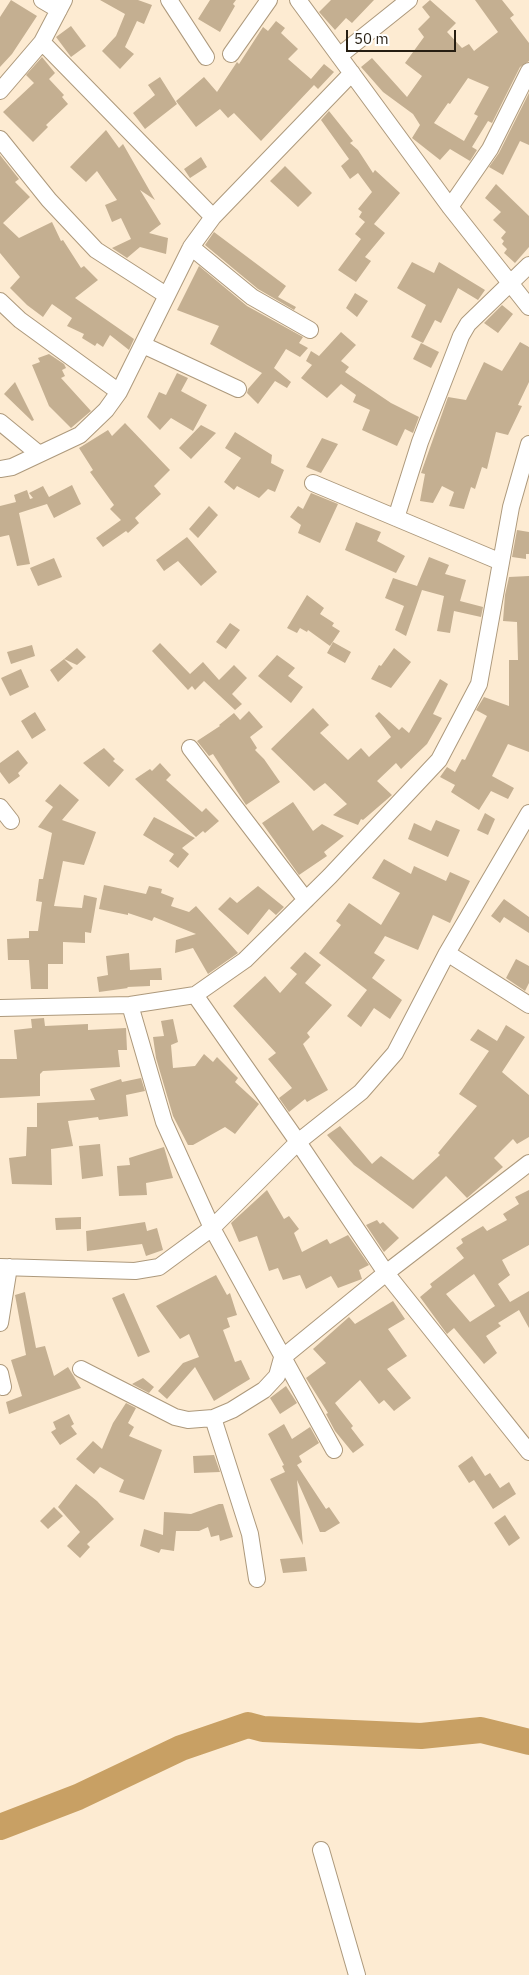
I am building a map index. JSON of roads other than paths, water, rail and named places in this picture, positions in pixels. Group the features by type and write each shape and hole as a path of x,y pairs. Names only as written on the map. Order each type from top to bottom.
{"street":[{"path":"0,91 42,42 62,5 42,0"},
{"path":"169,0 206,57"},
{"path":"231,54 269,0"},
{"path":"298,0 450,207 529,308"},
{"path":"339,56 409,0"},
{"path":"42,42 213,217"},
{"path":"450,207 490,150 529,71"},
{"path":"0,469 12,467 80,435 106,410 119,392 191,247 213,217 352,73"},
{"path":"0,139 49,200 96,250 166,295"},
{"path":"191,247 252,297 310,330"},
{"path":"396,518 420,442 461,336 468,324 512,284 529,265"},
{"path":"0,301 20,320 119,392"},
{"path":"143,345 238,390"},
{"path":"0,422 39,454"},
{"path":"0,1008 130,1005 195,995 245,960 306,900 439,760 479,684 511,507 529,444"},
{"path":"313,483 501,562"},
{"path":"190,748 306,900"},
{"path":"0,807 11,821"},
{"path":"0,1323 4,1267 135,1271 159,1268 212,1228 298,1142 361,1092 395,1053 448,953 529,813"},
{"path":"448,953 529,1005"},
{"path":"195,995 298,1142 386,1274 529,1452"},
{"path":"130,1005 160,1113 212,1228 334,1450"},
{"path":"81,1368 175,1417 188,1420 214,1418 232,1410 264,1390 277,1376 282,1358 529,1163"},
{"path":"214,1418 250,1534 258,1579"},
{"path":"321,1850 357,1975"}],"waterway":[{"path":"0,1827 78,1797 181,1748 248,1725 263,1729 421,1736 481,1730 529,1742"}]}
